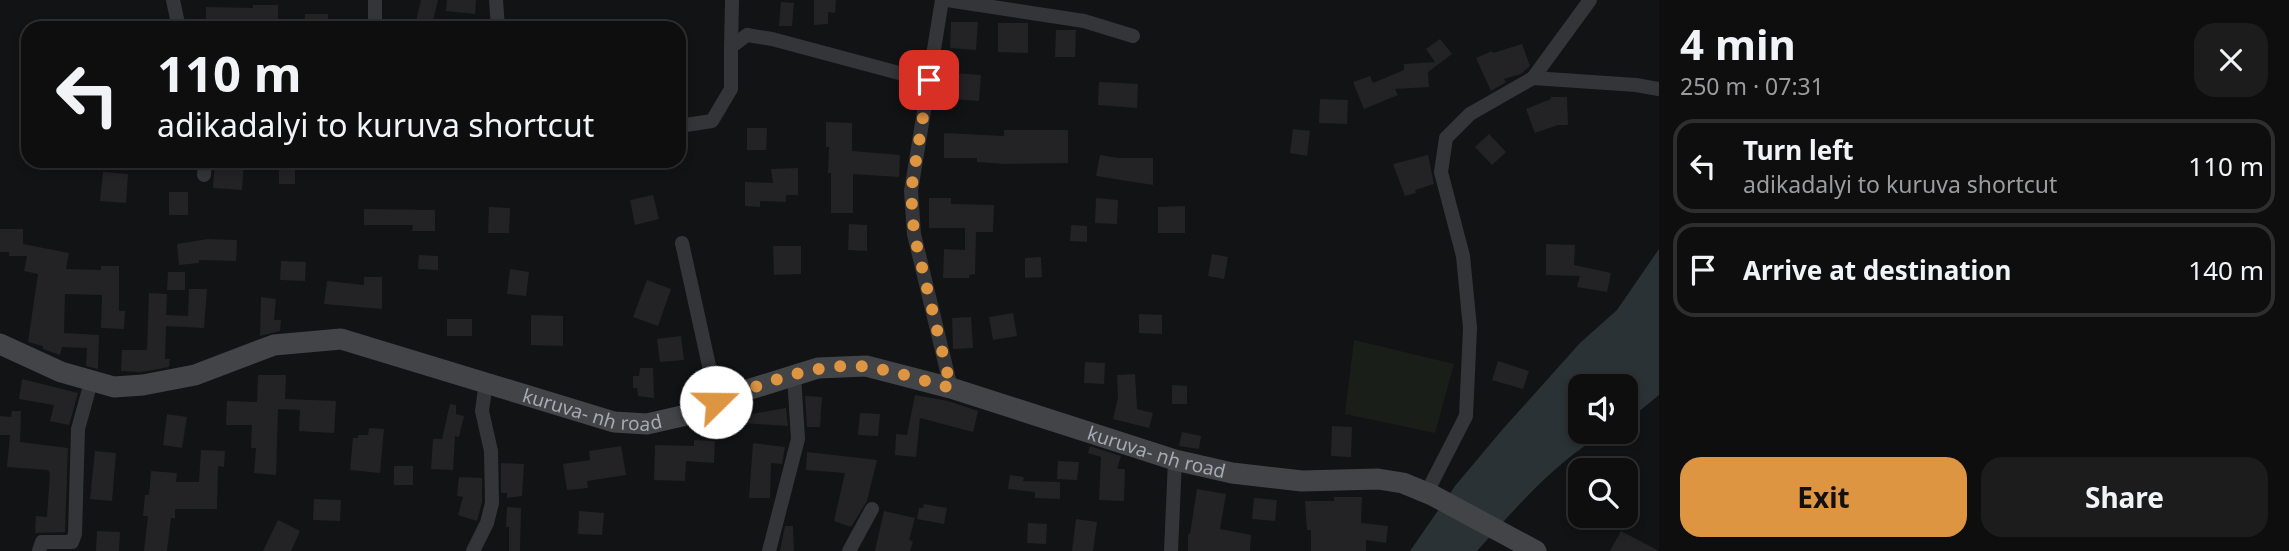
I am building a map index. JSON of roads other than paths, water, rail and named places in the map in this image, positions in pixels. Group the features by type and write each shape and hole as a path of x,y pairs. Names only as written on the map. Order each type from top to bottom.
{"main road":[{"name":"kuruva- nh road","path":"0,344 61,372 114,387 142,386 195,375 274,345 341,339 614,422 647,424 682,416 744,391 818,368 866,366 951,388 1175,460 1232,473 1302,481 1378,479 1404,483 1536,551"}],"street":[{"path":"173,0 178,21"},
{"path":"375,0 375,21"},
{"path":"496,0 498,21"},
{"path":"686,125 712,121 731,89 732,0"},
{"path":"951,388 913,223 911,191 945,0 1084,21 1133,36"},
{"path":"1429,494 1466,416 1470,328 1463,256 1441,172 1446,138 1470,114 1533,78 1590,0"},
{"path":"731,47 747,35 772,39 929,80"},
{"path":"1533,78 1659,89"},
{"path":"682,243 716,402"},
{"path":"769,551 798,439 794,376"},
{"path":"39,551 43,542 67,544 72,542 75,534 78,429 91,382"},
{"path":"473,551 487,523 492,503 491,451 482,411 486,382"},
{"path":"1171,551 1175,460"},
{"path":"849,551 872,509"}]}
